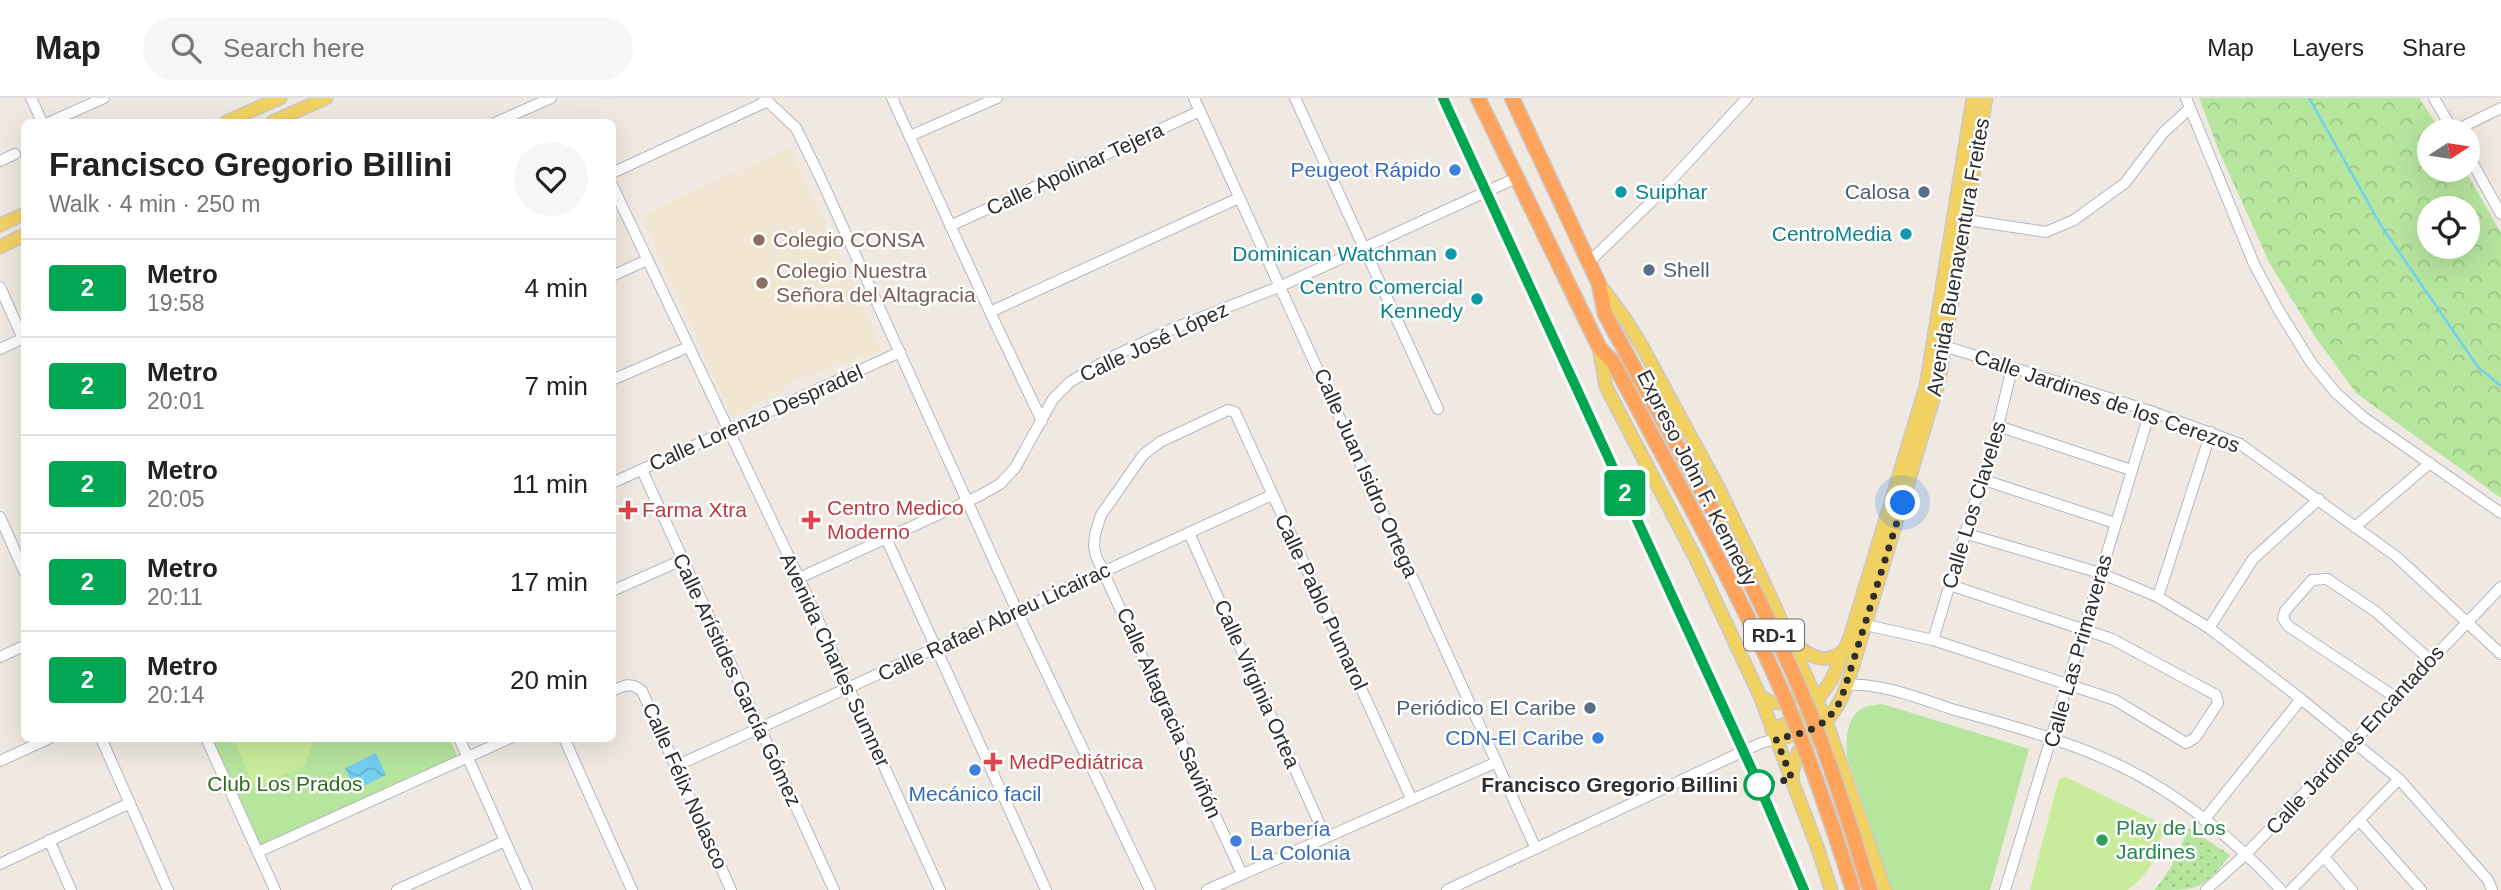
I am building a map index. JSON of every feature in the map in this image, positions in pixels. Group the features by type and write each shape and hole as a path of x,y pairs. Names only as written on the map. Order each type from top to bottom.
{"highway":[{"name":"Expreso John F. Kennedy","path":"1478,98 1599,347 1614,362 1636,403 1782,692 1811,763 1853,890"},
{"name":"Expreso John F. Kennedy","path":"1512,98 1599,284 1605,314 1734,553 1794,677 1817,732 1870,890"}],"main road":[{"path":"282,119 326,98"},
{"name":"Avenida Buenaventura Freites","path":"1826,721 1841,700 1847,685 1932,407 1973,98"},
{"name":"Avenida Buenaventura Freites","path":"1774,734 1807,714 1831,681 1846,649 1940,344 1967,220 1986,98"},
{"path":"232,119 273,99"},
{"path":"0,225 21,215"},
{"path":"0,247 21,237"},
{"name":"RD-1","path":"1599,284 1632,329 1689,432 1748,548 1826,721 1885,890"},
{"name":"RD-1","path":"1599,347 1606,387 1696,559 1760,696 1830,890"},
{"path":"1788,637 1801,650 1815,658 1838,656 1846,649"},
{"path":"1760,696 1773,704 1791,701 1801,689 1805,675"},
{"path":"1837,752 1841,700"},
{"path":"1774,734 1812,731 1826,721"},
{"path":"1792,779 1796,754 1806,744 1812,741 1824,743 1837,752"}],"street":[{"path":"31,98 41,119"},
{"path":"57,119 104,98"},
{"path":"504,119 551,98"},
{"path":"892,98 1042,421"},
{"path":"909,136 997,98"},
{"name":"Calle Juan Isidro Ortega","path":"1194,98 1536,849"},
{"path":"1295,98 1438,409"},
{"path":"1589,262 1650,203 1747,98"},
{"path":"2186,98 2254,264 2312,364 2336,393 2363,416 2501,513"},
{"path":"2434,98 2447,119"},
{"path":"273,99 276,119"},
{"path":"616,171 766,100 796,128 1017,611 1150,890"},
{"path":"2479,119 2501,108"},
{"path":"1967,220 2046,232 2074,220 2125,183 2162,133 2189,109"},
{"name":"Calle Apolinar Tejera","path":"950,226 1200,111"},
{"path":"0,161 15,154"},
{"path":"2480,176 2501,214"},
{"name":"Calle José López","path":"799,578 1000,484 1015,468 1052,399 1069,382 1110,358 1172,329 1280,286 1516,178"},
{"name":"Avenida Charles Sumner","path":"616,193 799,578 940,890"},
{"path":"990,312 1239,198"},
{"path":"616,274 648,260"},
{"path":"0,287 21,332"},
{"path":"0,349 21,340"},
{"name":"Calle Jardines de los Cerezos","path":"1940,344 2150,411 2241,444 2406,565 2501,654"},
{"path":"616,378 688,347"},
{"name":"Calle Lorenzo Despradel","path":"616,481 900,352"},
{"name":"Calle Los Claveles","path":"1933,640 1998,426 2012,368"},
{"name":"Calle Pablo Pumarol","path":"1228,410 1235,412 1411,798"},
{"name":"Calle Altagracia Saviñón","path":"1228,410 1160,442 1143,455 1101,516 1094,546 1242,874"},
{"name":"Calle Las Primaveras","path":"2005,890 2150,411"},
{"path":"1998,426 2131,470"},
{"path":"2158,597 2211,432"},
{"path":"2355,527 2430,463"},
{"name":"Calle Arístides García Gómez","path":"642,470 834,890"},
{"path":"1981,479 2115,523"},
{"name":"Calle Rafael Abreu Licairac","path":"676,766 1272,495"},
{"path":"2209,628 2253,559 2319,499"},
{"path":"0,517 21,564"},
{"name":"Calle Virginia Ortea","path":"1189,533 1325,836"},
{"path":"1964,533 2100,573 2158,597 2209,628 2399,779 2488,880 2492,890"},
{"path":"886,538 1046,890"},
{"path":"616,589 682,560"},
{"path":"2395,697 2288,625 2283,618 2284,611 2312,580 2327,579 2375,611 2430,660"},
{"path":"1866,625 1933,640 2115,700 2186,743 2195,738 2218,700 2216,695 2132,648 1950,585"},
{"name":"Calle Jardines Encantados","path":"2206,890 2247,853 2501,587"},
{"path":"0,657 21,647"},
{"name":"Calle Félix Nolasco","path":"616,689 626,684 635,685 642,691 731,890"},
{"path":"1847,685 1872,686 2052,739 2113,762 2166,793 2204,820 2247,853 2281,890"},
{"path":"2204,820 2301,699"},
{"path":"1449,890 1761,743 1774,734"},
{"path":"0,761 41,742"},
{"path":"102,742 169,890"},
{"path":"208,742 275,890"},
{"path":"461,742 527,890"},
{"path":"258,852 501,742"},
{"path":"566,742 632,890"},
{"path":"1207,890 1497,762"},
{"path":"2291,890 2399,779"},
{"path":"0,864 130,803"},
{"path":"2360,821 2421,890"},
{"path":"49,840 71,890"},
{"path":"397,890 505,841"},
{"path":"2325,858 2352,890"}],"shaded area":[{"name":"Colegio Nuestra Señora del Altagracia","path":"790,147 882,350 799,379 733,418 641,216"}],"green space":[{"path":"2199,98 2419,98 2433,119 2417,119 2417,182 2472,182 2480,196 2417,196 2417,259 2480,259 2480,196 2501,233 2501,498 2356,393 2314,335 2270,264 2219,151"},
{"path":"1882,704 2029,749 1990,890 1892,890 1847,757 1847,736 1854,716 1865,707"},
{"name":"Club Los Prados","path":"212,742 451,742 457,756 260,847"},
{"path":"234,742 314,742 304,766 255,788"},
{"name":"Play de Los Jardines","path":"2066,777 2164,825 2153,862 2128,890 2030,890 2059,779"},
{"path":"2189,828 2230,855 2213,875 2198,886 2155,890 2171,867"}],"water":[{"path":"376,753 386,775 355,790 345,768"}],"waterway":[{"path":"2309,98 2382,227 2478,367 2501,386"}],"metro line":[{"name":"2","path":"1443,98 1759,785 1804,890"}],"place":[{"name":"Peugeot Rápido","path":"1455,170"},
{"name":"Suiphar","path":"1621,192"},
{"name":"Calosa","path":"1924,192"},
{"name":"CentroMedia","path":"1906,234"},
{"name":"Colegio CONSA","path":"759,240"},
{"name":"Dominican Watchman","path":"1451,254"},
{"name":"Shell","path":"1649,270"},
{"name":"Colegio Nuestra Señora del Altagracia","path":"762,283"},
{"name":"Centro Comercial Kennedy","path":"1477,299"},
{"name":"Farma Xtra","path":"628,510"},
{"name":"Centro Medico Moderno","path":"811,520"},
{"name":"Periódico El Caribe","path":"1590,708"},
{"name":"CDN-El Caribe","path":"1598,738"},
{"name":"MedPediátrica","path":"993,762"},
{"name":"Mecánico facil","path":"975,770"},
{"name":"Francisco Gregorio Billini","path":"1759,785"},
{"name":"Play de Los Jardines","path":"2102,840"},
{"name":"Barbería La Colonia","path":"1236,841"}],"route":[{"path":"1759,785 1792,779 1776,739 1812,731 1826,721 1841,700 1903,503"}]}
